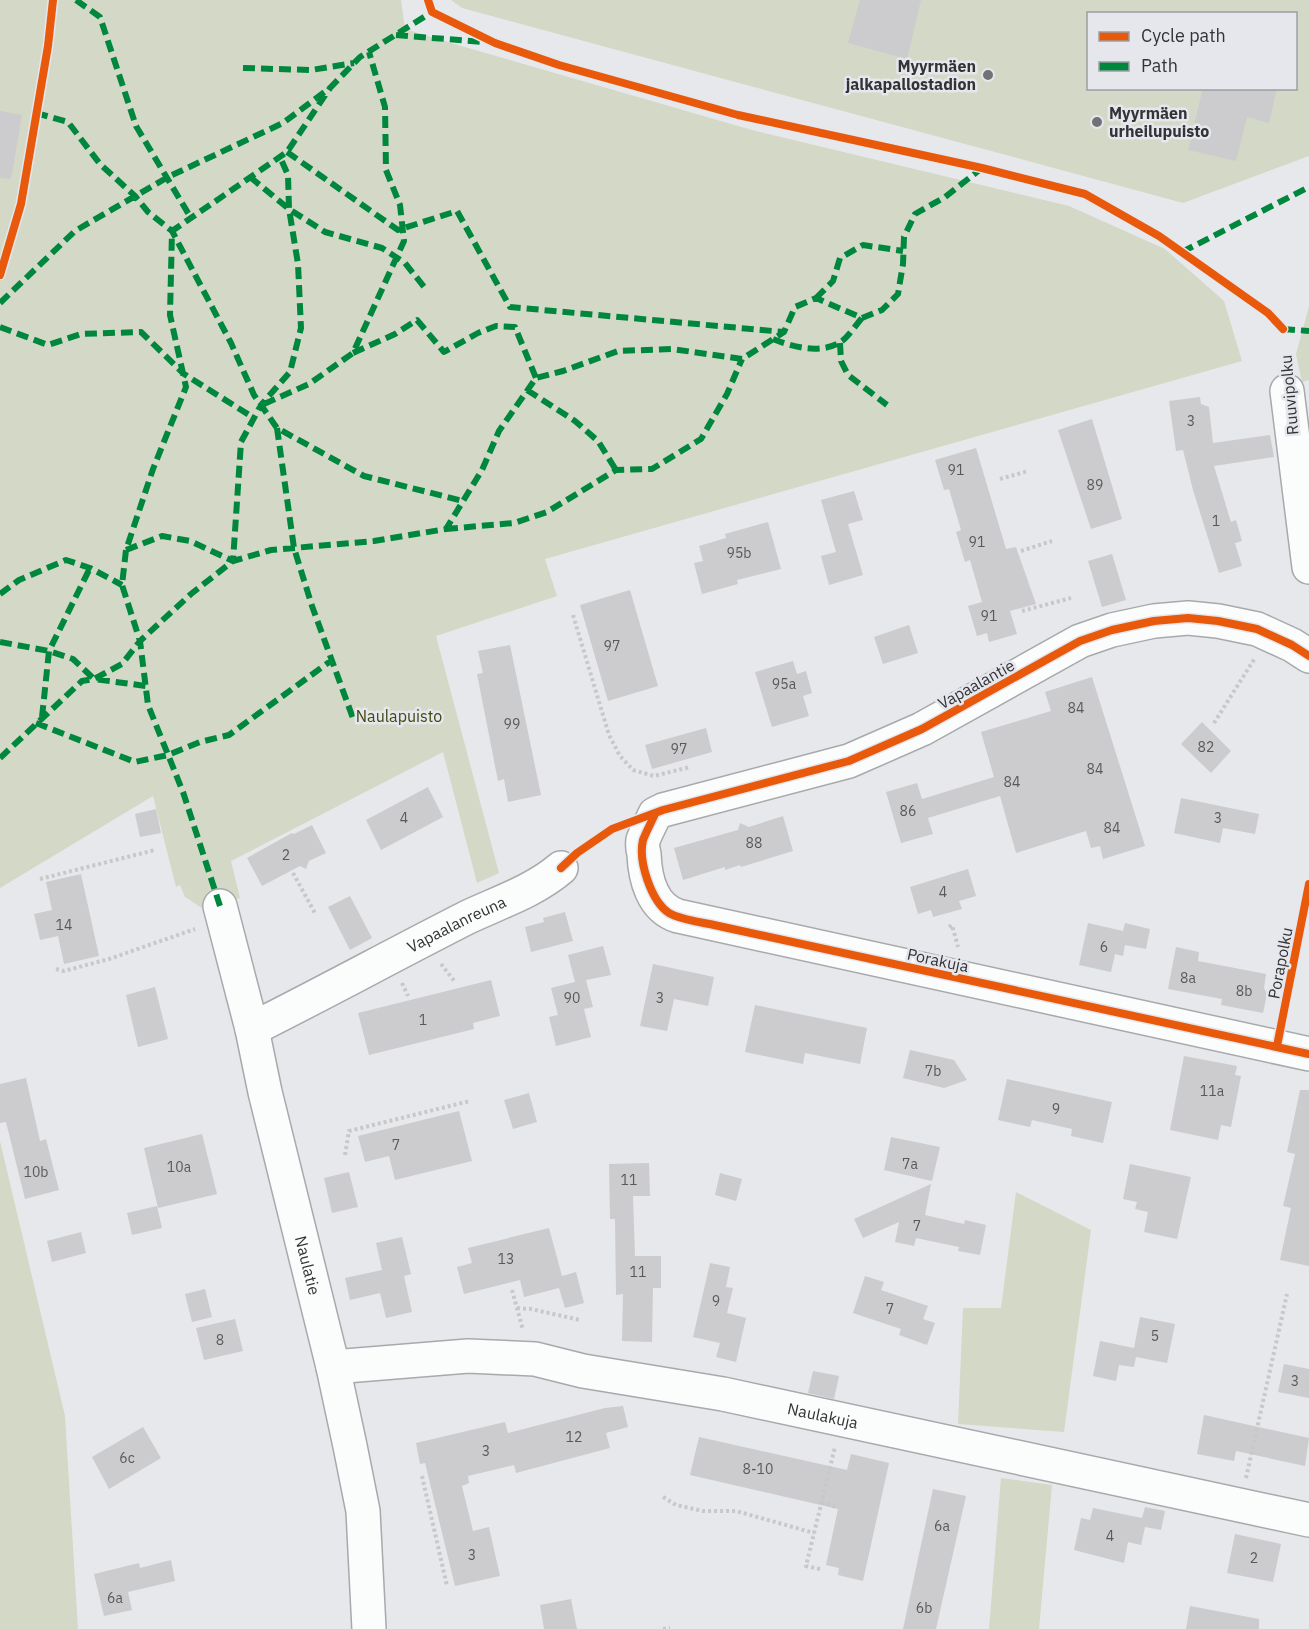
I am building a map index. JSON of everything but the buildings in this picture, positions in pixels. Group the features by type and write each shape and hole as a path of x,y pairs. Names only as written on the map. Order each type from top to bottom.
{"street":[{"name":"Ruuvipolku","path":"1287,391 1305,503 1309,567"},
{"name":"Vapaalantie","path":"655,814 849,761 922,729 1080,641 1112,630 1154,621 1188,618 1218,621 1257,629 1292,645 1309,656"},
{"name":"Porakuja","path":"655,814 643,842 645,870 650,889 660,905 670,914 1309,1054"},
{"name":"Vapaalanreuna","path":"252,1029 470,916 524,892 548,879 561,868"},
{"name":"Naulatie","path":"220,906 333,1367 363,1510 369,1629"},
{"name":"Naulakuja","path":"333,1367 468,1356 535,1359 583,1371 723,1394 1309,1520"}],"path":[{"path":"1000,479 1028,471"},
{"path":"1021,551 1052,542"},
{"path":"1022,611 1071,598"},
{"path":"573,615 609,735 620,756 633,770 654,776 690,767"},
{"path":"1214,723 1244,679 1268,634"},
{"path":"40,879 155,850"},
{"path":"293,873 316,915"},
{"path":"56,969 64,971 109,959 195,929"},
{"path":"345,1155 349,1131 470,1101"},
{"path":"512,1290 526,1340 524,1359"},
{"path":"1246,1479 1287,1294"},
{"path":"517,1308 580,1320"},
{"path":"820,1569 806,1566 842,1419"},
{"path":"422,1476 447,1586"},
{"path":"663,1497 676,1504 703,1511 736,1512 814,1533"},
{"path":"821,1502 836,1507"},
{"path":"663,1629 670,1628"}],"green space":[{"name":"Naulapuisto","path":"0,0 401,0 405,29 752,130 1069,206 1165,249 1224,301 1242,361 545,559 557,596 436,636 499,873 477,883 443,752 231,861 240,898 205,910 185,897 180,885 176,887 153,796 0,888"},
{"name":"Myyrmäen urheilupuisto","path":"451,0 1309,0 1309,156 1183,203 462,8"},
{"path":"1309,306 1309,380 1302,382 1296,354"},
{"path":"0,1141 65,1416 78,1629 0,1629"},
{"path":"1016,1192 1091,1230 1064,1432 958,1424 963,1308 1001,1308"},
{"path":"1001,1478 1052,1485 1039,1629 989,1629"}],"marked path":[{"path":"76,0 100,17 136,126 191,218"},
{"path":"0,303 75,231 168,177 283,123 330,88 360,57 432,12"},
{"path":"396,35 483,42"},
{"path":"264,404 309,384 353,353 404,241 400,205 386,170 385,107 369,52"},
{"path":"243,68 311,70 354,63"},
{"path":"220,906 183,792 148,705 140,641 122,585 126,550 153,469 186,387 170,315 172,231 287,152 330,88"},
{"path":"36,113 68,122 100,164 135,196 148,212 172,231 231,343 254,395 277,428 364,476 463,501"},
{"path":"287,152 398,230 457,211 510,307 784,332"},
{"path":"126,550 162,536 190,541 233,561 241,442 261,405 290,372 301,328 298,264 289,209 288,175 280,157"},
{"path":"0,758 82,681 94,679 122,664 140,641 191,594 233,561 271,550 374,541 446,529 482,470 499,431 536,378 618,351 672,349 742,359 784,332 795,307 816,298 862,318 882,310 898,294 903,264 904,237 915,214 945,197 982,168"},
{"path":"250,177 289,209 325,232 382,248 405,263 425,288"},
{"path":"1182,252 1309,187"},
{"path":"816,298 833,281 840,258 863,245 903,251"},
{"path":"773,339 789,345 823,348 845,339 862,318"},
{"path":"353,353 395,334 417,320 444,352 496,326 515,327 536,378"},
{"path":"0,327 48,345 81,334 141,332 184,374 254,418"},
{"path":"1283,329 1309,331"},
{"path":"840,343 841,361 848,375 887,405"},
{"path":"446,529 514,523 547,512 616,470 652,469 701,439 727,394 742,359"},
{"path":"527,390 575,421 598,441 616,470"},
{"path":"277,428 294,548 312,606 354,721"},
{"path":"0,594 19,580 66,560 90,568 122,585"},
{"path":"42,717 49,651 90,568"},
{"path":"0,642 49,651 73,659 94,679 146,686"},
{"path":"36,723 135,762 168,755 200,742 229,735 332,660"}],"cycle path":[{"path":"0,275 21,204 48,46 53,0"},
{"path":"428,0 432,12 495,43 559,65 738,115 982,168 1085,194 1159,236 1268,313 1283,329"},
{"path":"561,868 577,853 612,829 663,810 849,761 922,729 1080,641 1112,630 1154,621 1188,618 1218,621 1257,629 1292,645 1309,656"},
{"path":"655,814 643,840 644,869 657,899 669,913 679,917 1309,1054"},
{"name":"Porapolku","path":"1277,1046 1309,884"}],"place":[{"name":"Myyrmäen jalkapallostadion","path":"988,75"},
{"name":"Myyrmäen urheilupuisto","path":"1097,122"}]}
